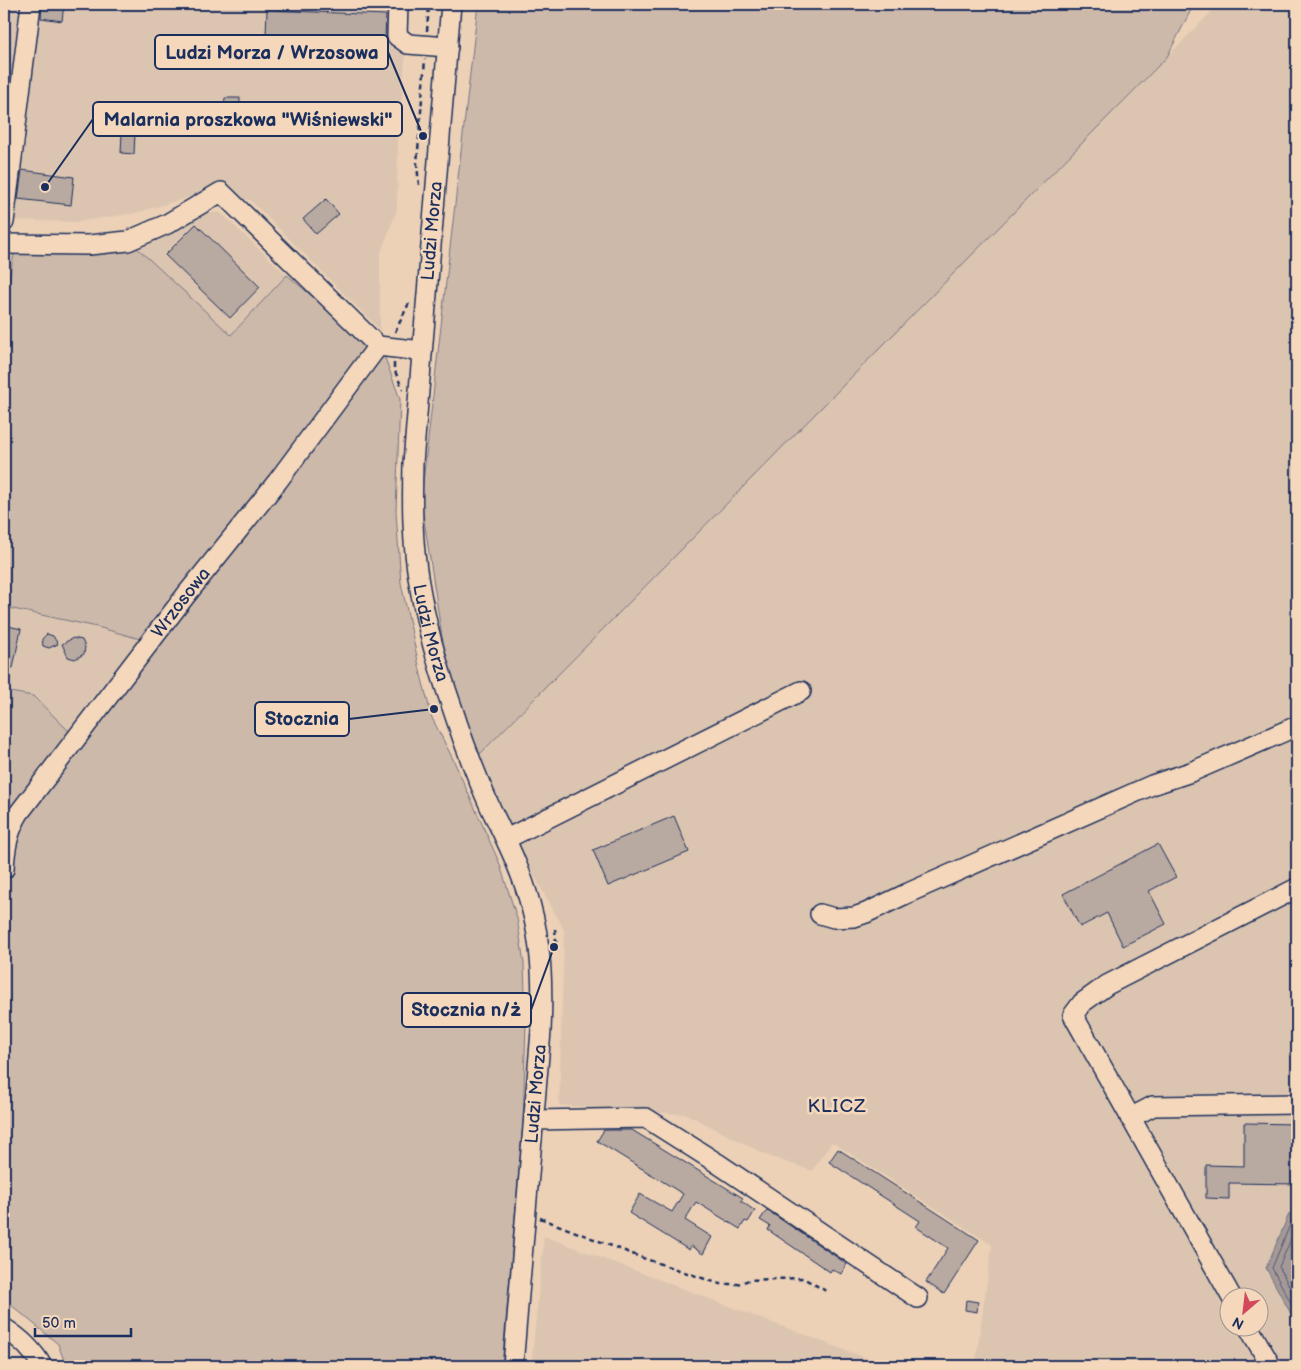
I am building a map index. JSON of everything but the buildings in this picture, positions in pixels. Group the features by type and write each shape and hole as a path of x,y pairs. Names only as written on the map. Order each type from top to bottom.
{"street":[{"path":"4,222 30,4"},
{"path":"398,4 397,36 408,44 448,47"},
{"name":"Ludzi Morza","path":"451,4 413,463 412,509 418,581 430,636 452,708 491,809 520,870 530,903 539,946 542,978 542,1016 513,1366"},
{"path":"4,244 89,245 128,241 166,224 221,192 386,347 422,351"},
{"name":"Wrzosowa","path":"4,870 7,842 11,827 23,808 186,595 386,347"},
{"path":"506,839 801,691"},
{"path":"820,914 834,918 854,917 866,913 1152,784 1191,772 1297,726"},
{"path":"1226,1288 1073,1015 1082,1003 1107,985 1297,888"},
{"path":"1130,1118 1153,1106 1297,1104"},
{"path":"534,1120 646,1118 717,1163 918,1298"},
{"path":"4,1328 25,1343 36,1355 42,1366"},
{"path":"1255,1338 1271,1366"}],"path":[{"path":"420,193 416,164 429,4"},
{"path":"404,395 386,347 396,332 414,294"},
{"path":"526,1214 640,1257 720,1284 738,1284 749,1280 803,1278 826,1291"}],"shaded area":[{"path":"4,4 410,4 398,141 397,210 380,255 380,330 250,200 200,194 136,213 77,222 4,220"},
{"path":"478,4 1194,4 1167,57 472,762 442,637 421,500"},
{"path":"1219,4 1297,4 1297,1214 1289,1214 1266,1268 1297,1325 1297,1366 975,1366 992,1245 832,1142 812,1171 768,1156 686,1114 626,1112 559,1105 564,930 472,762"},
{"path":"220,212 287,275 231,336 136,247 201,214"},
{"path":"136,247 231,335 287,275 385,358 400,399 396,512 401,583 421,675 432,718 453,759 499,862 517,918 524,963 526,1022 523,1123 502,1366 66,1366 58,1344 4,1299 4,691 33,696 70,732 144,640 97,627 4,607 4,303 15,250"},
{"path":"4,250 15,250 4,303"},
{"path":"4,607 97,627 144,640 69,732 33,696 4,691"},
{"path":"544,1236 887,1366 531,1366"}],"water":[{"path":"1289,1214 1297,1214 1297,1325 1266,1268"}],"place":[{"name":"Ludzi Morza / Wrzosowa","path":"423,136"},
{"name":"Malarnia proszkowa \"Wiśniewski\"","path":"45,187"},
{"name":"Stocznia","path":"434,709"},
{"name":"Stocznia n/ż","path":"554,947"}],"district":[{"name":"KLICZ","path":"837,1106"}]}
